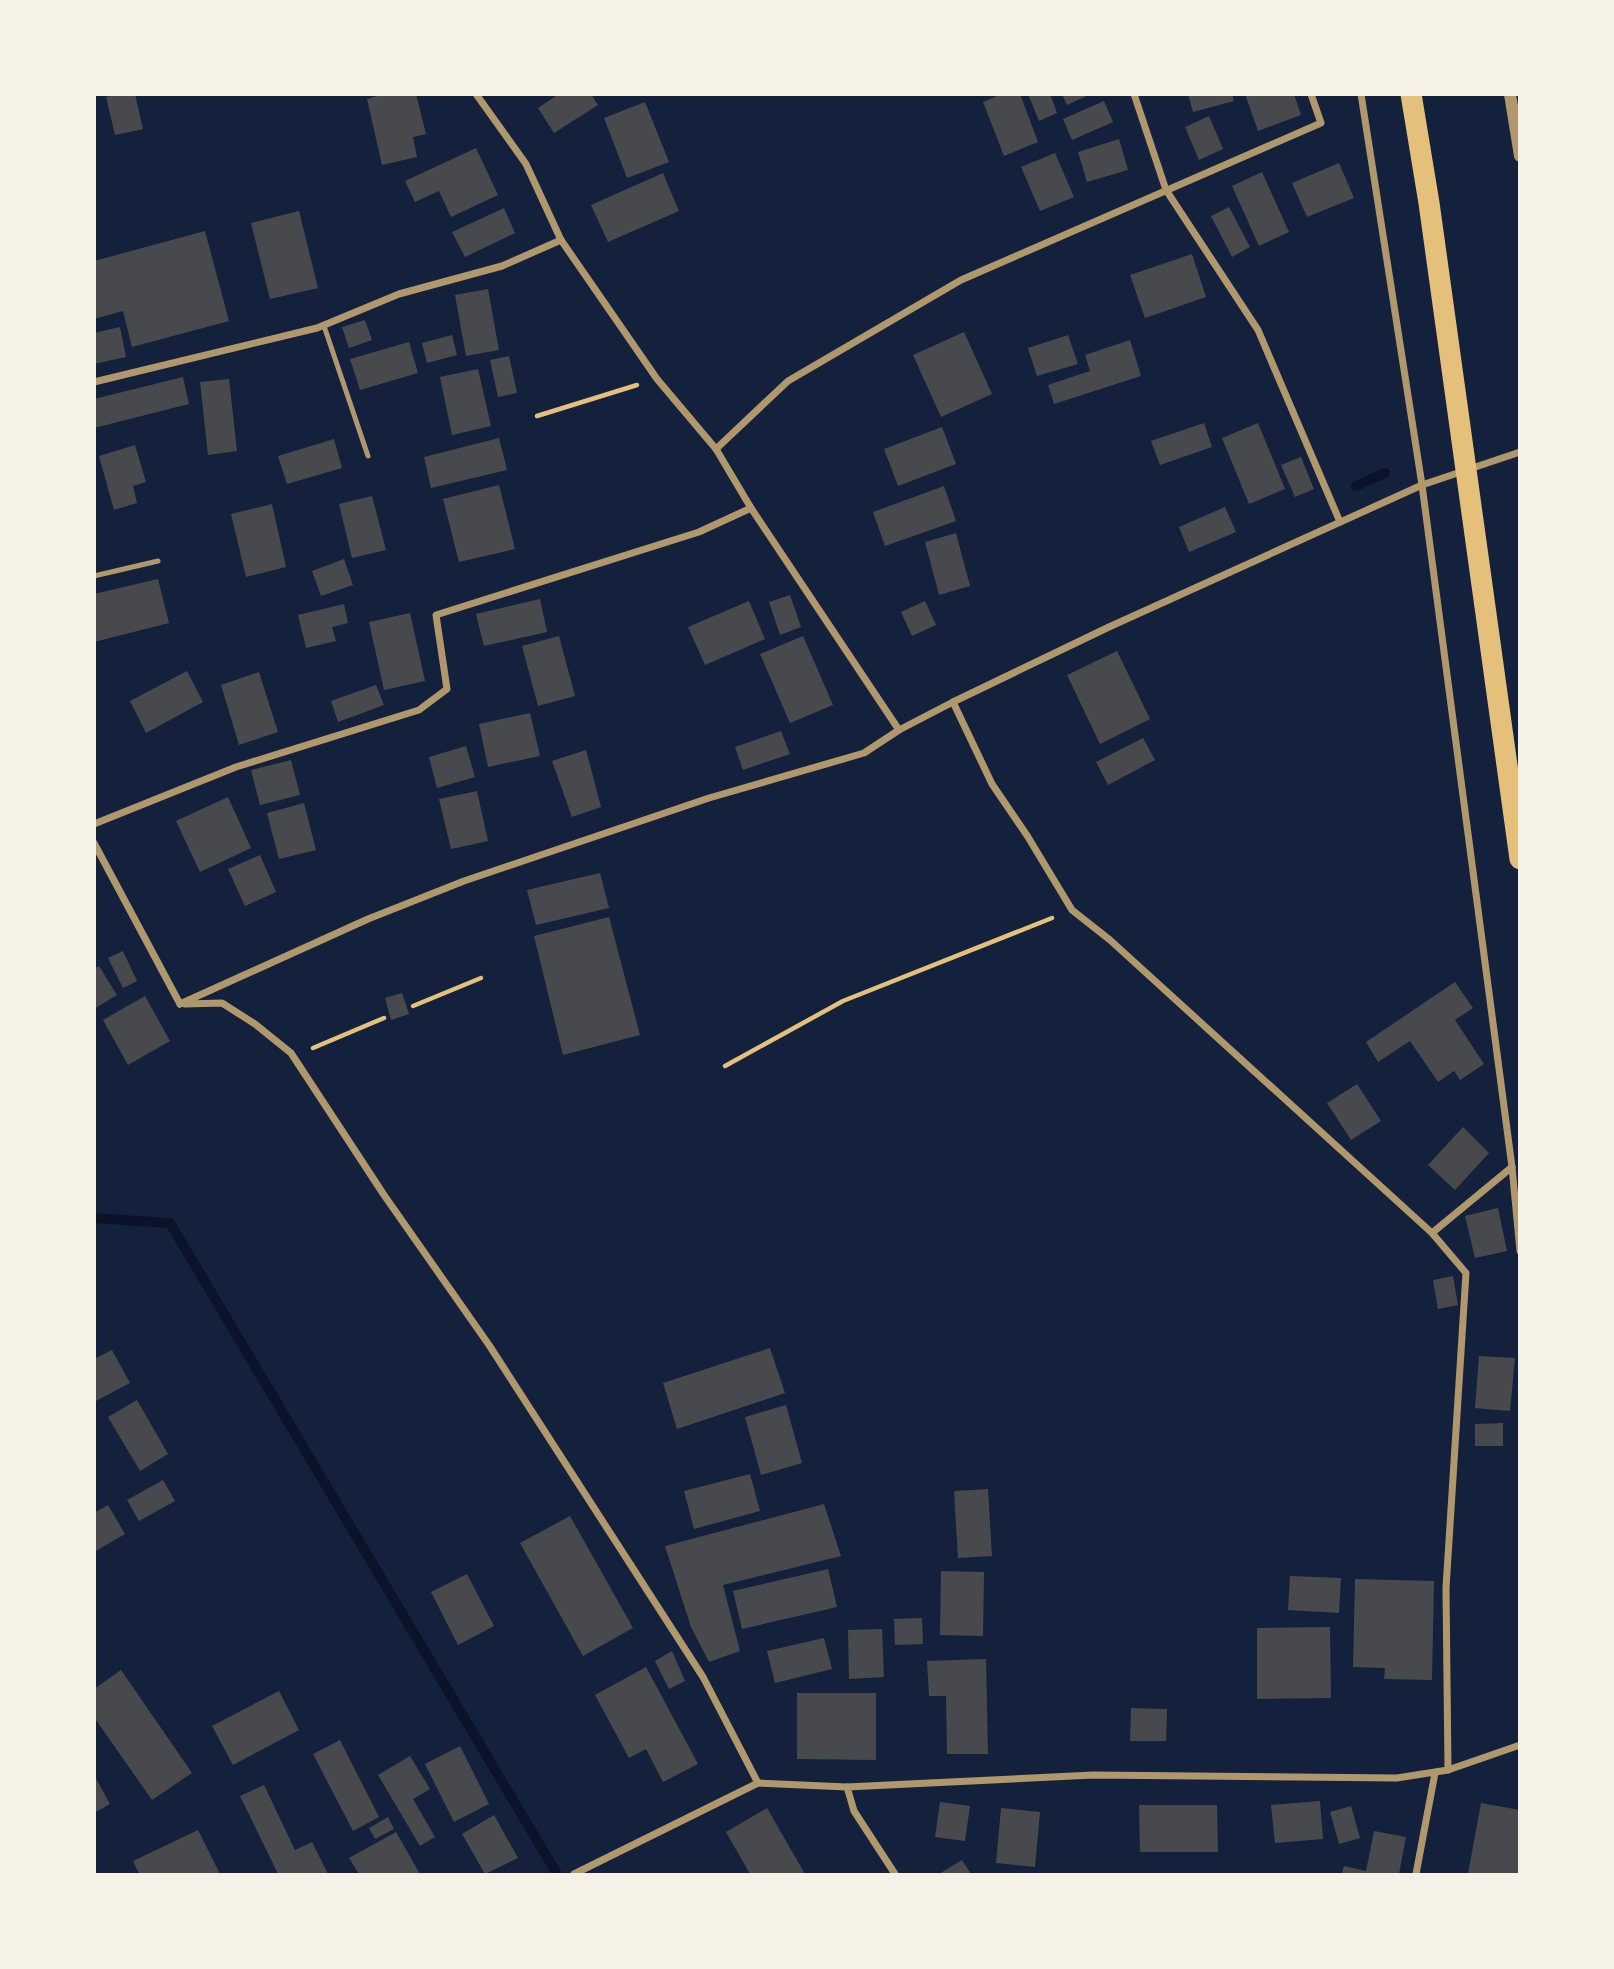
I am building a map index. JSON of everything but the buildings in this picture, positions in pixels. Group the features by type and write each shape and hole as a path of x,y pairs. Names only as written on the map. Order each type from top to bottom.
{"highway":[{"path":"1411,94 1429,203 1520,859"}],"street":[{"path":"476,94 526,164 561,240 657,379 716,449 751,508 899,730"},
{"path":"1134,94 1166,190 1258,330 1340,522"},
{"path":"716,449 788,381 961,280 1321,123 1311,94"},
{"path":"1362,94 1422,485 1512,1167 1520,1251"},
{"path":"1510,94 1520,156"},
{"path":"94,383 324,326 400,294 502,266 561,240"},
{"path":"180,1004 368,919 464,881 709,798 864,753 899,730 953,702 1340,522 1422,485 1520,453"},
{"path":"94,824 236,767 419,709 447,689 436,615 699,532 751,508"},
{"path":"953,702 992,784 1072,910 1110,940 1432,1233 1466,1273 1446,1588 1448,1770"},
{"path":"94,843 180,1004"},
{"path":"180,1004 222,1003 256,1024 291,1053 384,1195 489,1345 703,1677 758,1783"},
{"path":"1432,1233 1512,1167"},
{"path":"574,1874 758,1783 847,1787 1093,1775 1397,1778 1448,1770 1520,1745"},
{"path":"1416,1874 1435,1773"},
{"path":"847,1787 854,1811 895,1874"}],"lane":[{"path":"324,326 368,456"},
{"path":"94,576 158,561"}],"path":[{"path":"537,416 657,379"},
{"path":"725,1066 843,1001 1072,910"},
{"path":"413,1006 481,978"},
{"path":"309,1050 384,1018"}],"waterway":[{"path":"1356,486 1385,473"},
{"path":"94,1218 170,1223 557,1874"}]}
